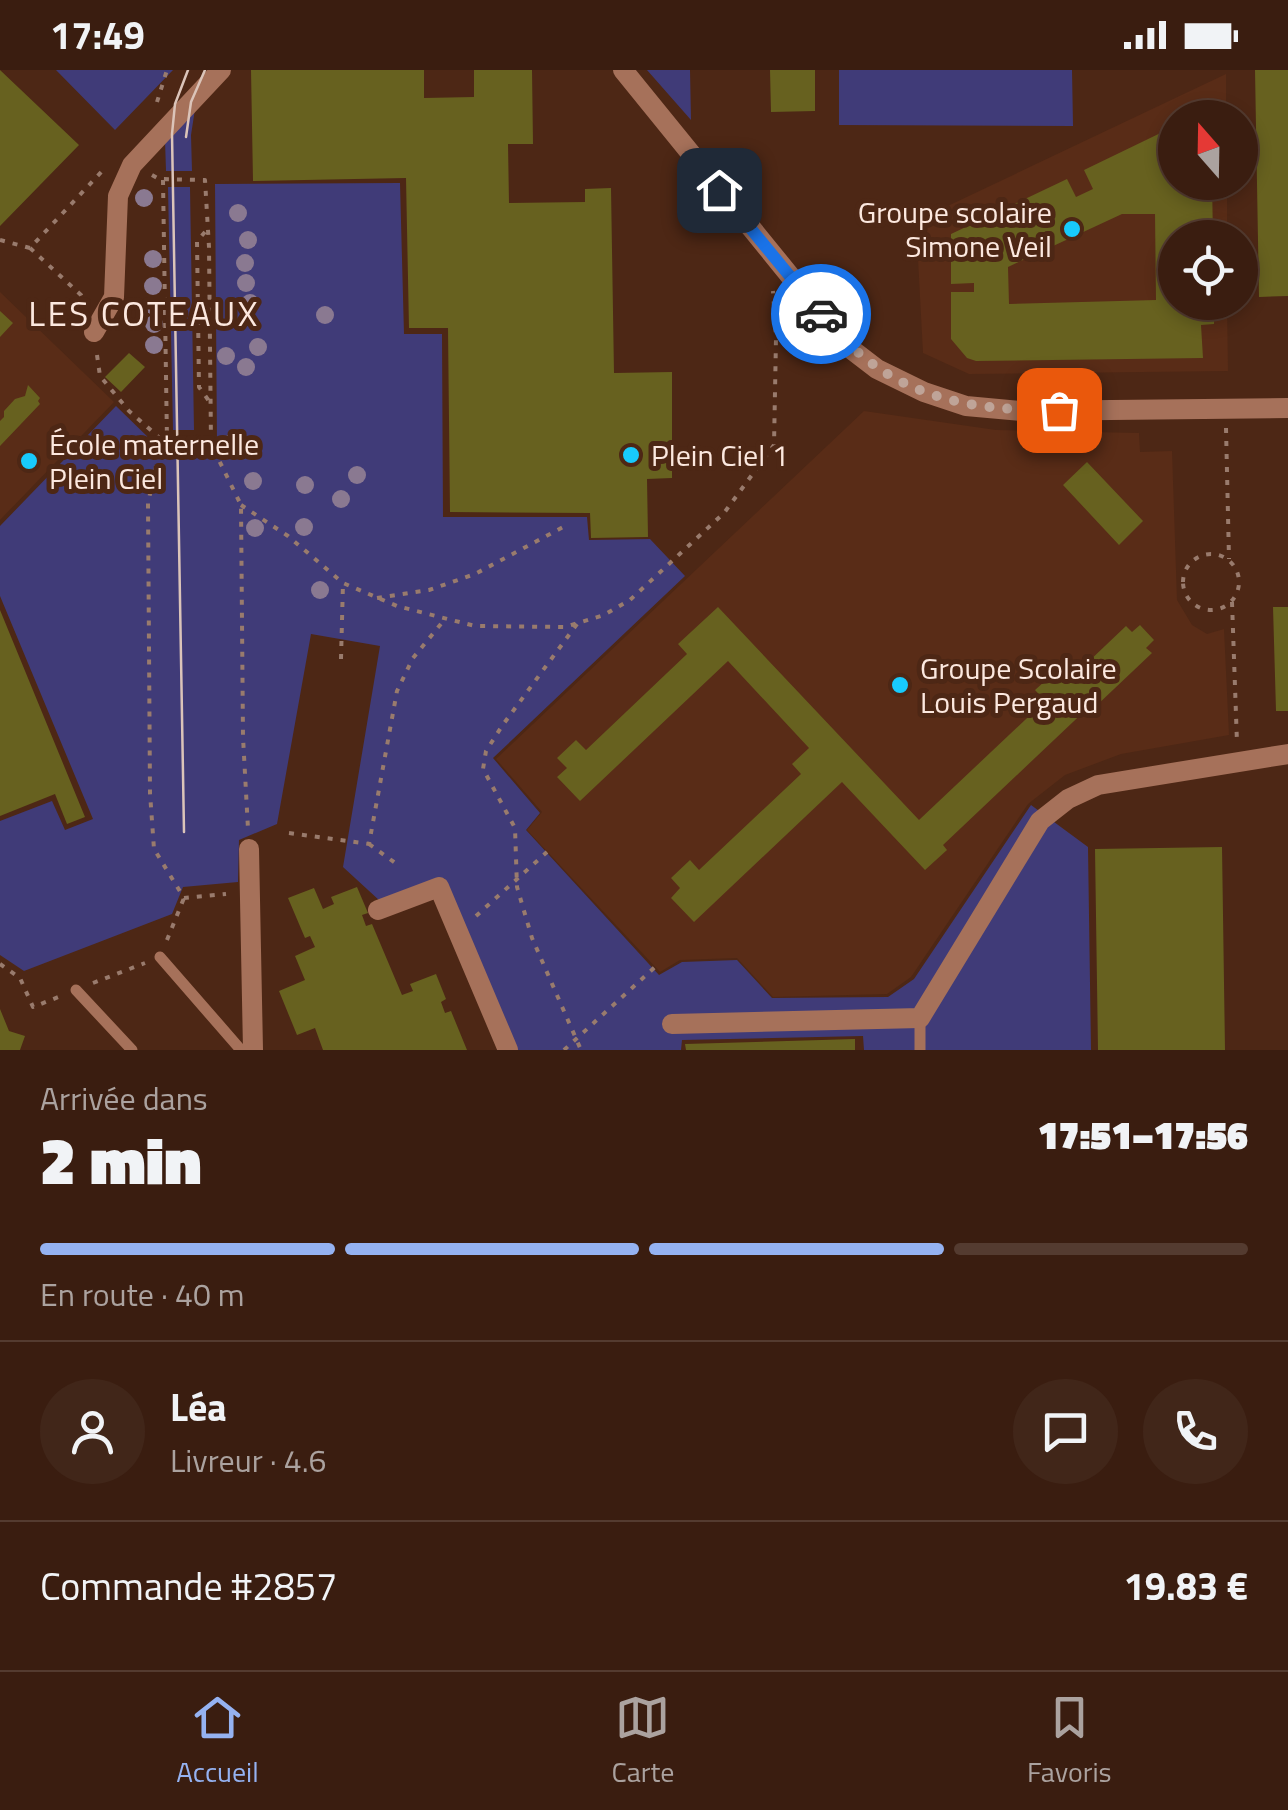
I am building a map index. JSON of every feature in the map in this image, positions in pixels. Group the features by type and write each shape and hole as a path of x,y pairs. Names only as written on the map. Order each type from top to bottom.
{"street":[{"path":"94,332 114,297 118,196 132,164 221,70"},
{"path":"623,70 847,346 877,369 924,392 966,406 1020,411 1288,408"},
{"path":"672,1024 920,1018 1040,821 1068,799 1098,786 1288,754"},
{"path":"250,849 253,1050"},
{"path":"378,910 439,887 508,1050"}],"lane":[{"path":"160,957 242,1050"},
{"path":"76,990 132,1050"},
{"path":"920,1018 920,1050"}],"path":[{"path":"148,114 158,101 167,70"},
{"path":"30,248 120,152 132,164 163,179 205,180 210,247 211,444 241,505 243,737 250,849"},
{"path":"163,179 164,440 148,503 150,793 154,850 184,898"},
{"path":"206,230 196,241 199,386 208,401"},
{"path":"0,240 30,248 77,291"},
{"path":"241,505 288,536 344,583 377,598 445,619 474,626 565,627 604,615 630,600 724,513 774,446 773,291"},
{"path":"94,332 100,376 128,410 164,440 211,444"},
{"path":"1226,409 1229,559 1240,575 1238,594 1216,610 1198,608 1190,602 1183,585 1187,568 1210,554 1229,559"},
{"path":"377,598 428,590 475,574 567,525"},
{"path":"342,659 344,583"},
{"path":"1232,602 1238,762"},
{"path":"369,844 397,691 413,658 445,619"},
{"path":"577,624 486,752 484,769 515,828 516,879 532,938 580,1050"},
{"path":"289,833 369,844 398,864"},
{"path":"458,933 547,852"},
{"path":"184,898 250,892"},
{"path":"0,964 20,978 33,1007 160,957 184,898"},
{"path":"564,1050 655,966"}],"shaded area":[{"path":"56,70 173,70 115,130"},
{"path":"647,70 690,70 691,120"},
{"path":"839,70 1072,70 1073,126 839,125"},
{"name":"Groupe scolaire Simone Veil","path":"1226,74 1226,100 1171,100"},
{"name":"Groupe scolaire Simone Veil","path":"1158,106 1158,200 1227,200 1227,220 1158,220 1158,320 1227,320 1228,371 969,374 923,353 916,221"},
{"path":"195,109 192,171 166,171 165,140"},
{"path":"400,183 404,334 442,334 443,517 587,517 589,540 650,539 685,576 493,758 540,813 526,830 659,975 682,962 737,960 772,998 888,997 914,979 1031,805 1088,847 1091,1050 864,1050 863,1036 682,1040 681,1050 517,1050 444,878 380,901 343,867 380,646 311,634 277,824 239,840 238,882 183,887 172,914 24,971 0,955 0,821 52,801 65,830 93,819 0,596 0,526 116,406 155,444 217,446 215,184"},
{"path":"168,187 190,187 194,430 173,430"},
{"name":"École maternelle Plein Ciel","path":"0,292 114,402 0,520"},
{"name":"Groupe Scolaire Louis Pergaud","path":"864,411 996,430 1139,433 1140,452 1172,451 1177,600 1192,625 1207,634 1224,629 1229,735 1121,754 1065,775 1028,804 911,977 887,994 773,997 737,958 680,960 660,972 527,830 542,812 496,759"}],"building":[{"path":"0,70 79,145 0,226"},
{"path":"251,70 424,70 424,98 474,97 474,70 532,70 533,144 508,144 509,203 585,202 585,189 611,188 614,373 672,372 672,478 647,479 648,537 591,538 590,513 450,512 448,328 409,328 406,178 253,181"},
{"path":"770,70 815,70 815,111 771,112"},
{"path":"1255,70 1288,70 1288,296 1259,297"},
{"path":"1158,134 1158,200 1212,200 1213,220 1158,220 1158,320 1214,320 1214,324 1201,325 1203,358 967,358 951,339 951,292 974,292 974,283 951,284 951,234 1067,179 1076,197 1093,189 1084,170","holes":["1122,214 1155,214 1156,300 1009,304 1008,267"]},
{"path":"0,311 13,323 0,337"},
{"path":"129,353 145,367 121,392 105,377"},
{"path":"28,385 40,398 40,404 0,446 4,411 15,399 25,396"},
{"path":"1087,462 1143,521 1119,545 1063,485"},
{"path":"718,607 919,820 1045,701 1035,690 1054,673 1065,684 1126,626 1132,632 1140,625 1154,640 1146,648 1152,653 1095,707 1092,704 943,845 947,850 925,870 842,782 694,922 671,898 680,888 671,878 690,860 699,870 801,774 792,764 809,748 728,661 580,801 557,777 567,768 557,758 576,740 586,750 687,654 678,644"},
{"path":"1273,607 1288,607 1288,711 1276,711"},
{"path":"0,610 85,817 67,824 55,794 0,816"},
{"path":"1222,847 1225,1050 1098,1050 1095,849"},
{"path":"357,887 368,913 362,915 366,926 372,924 402,995 413,991 410,984 436,974 446,999 441,1002 445,1013 451,1011 467,1050 323,1050 315,1028 297,1035 279,991 305,980 295,956 315,947 310,936 305,938 288,898 314,888 323,909 334,904 331,897"},
{"path":"0,1009 9,1031 25,1036 20,1050 0,1050"},
{"path":"855,1039 855,1050 686,1050 685,1044"}],"tram line":[{"path":"184,832 172,134 175,104 188,70"},
{"path":"186,137 191,102 205,70"}],"way so far":[{"path":"821,314 847,346 877,369 924,392 966,406 1059,410"}],"place":[{"name":"Groupe scolaire Simone Veil","path":"1072,229"},
{"name":"Plein Ciel 1","path":"631,455"},
{"name":"École maternelle Plein Ciel","path":"29,461"},
{"name":"Groupe Scolaire Louis Pergaud","path":"900,685"}],"district":[{"name":"LES COTEAUX","path":"144,313"}],"route":[{"path":"719,190 821,314"}]}
